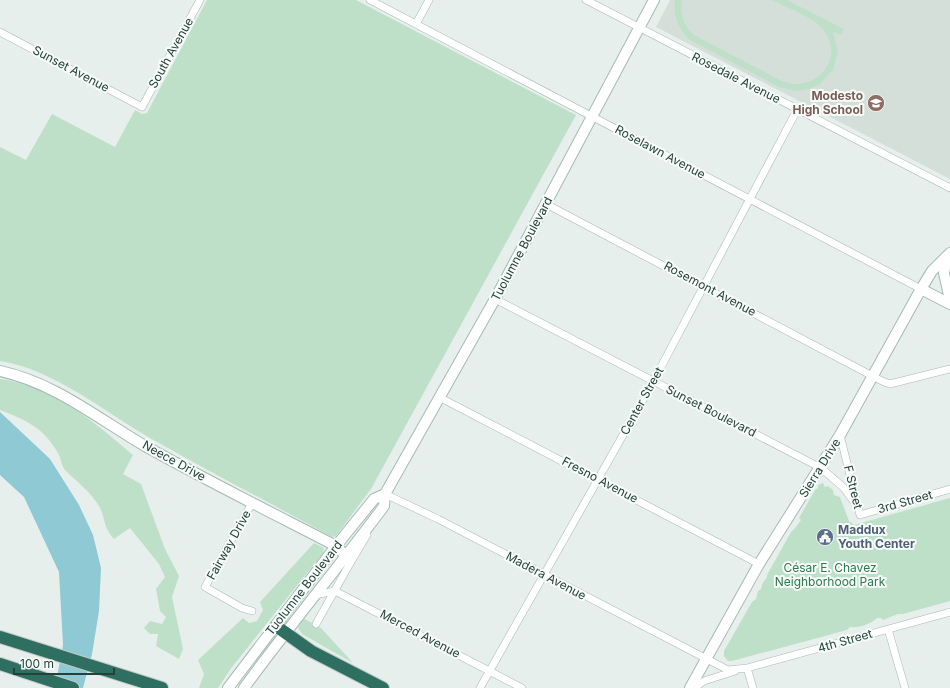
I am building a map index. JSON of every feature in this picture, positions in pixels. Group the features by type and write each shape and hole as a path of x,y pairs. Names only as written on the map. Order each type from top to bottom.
{"highway":[{"path":"280,629 311,651 379,687"},
{"path":"0,637 162,688"},
{"path":"0,664 74,688"}],"main road":[{"name":"Tuolumne Boulevard","path":"228,688 280,629 347,560 384,506 385,494 495,299 654,0"},
{"name":"Sierra Drive","path":"690,688 759,564 840,435 921,289 932,271 949,252"},
{"path":"949,252 944,273 950,300"},
{"name":"Roselawn Avenue","path":"921,289 950,304"},
{"name":"Neece Drive","path":"0,371 30,380 60,392 145,446 336,546 347,560"},
{"name":"Tuolumne Boulevard","path":"244,688 280,629 336,546 374,499 385,494"}],"street":[{"name":"South Avenue","path":"142,107 200,0"},
{"name":"Roselawn Avenue","path":"370,0 921,289"},
{"path":"416,24 429,0"},
{"name":"Rosedale Avenue","path":"586,0 950,188"},
{"name":"Sunset Avenue","path":"0,32 142,107"},
{"name":"Center Street","path":"480,688 653,382 797,110"},
{"name":"Rosemont Avenue","path":"546,204 890,384 950,369"},
{"name":"Sunset Boulevard","path":"495,299 820,468"},
{"name":"Fresno Avenue","path":"439,397 759,564"},
{"name":"F Street","path":"840,435 860,514"},
{"path":"820,468 843,487 857,506"},
{"name":"3rd Street","path":"860,514 950,489"},
{"name":"Madera Avenue","path":"385,494 438,519 706,659"},
{"name":"Fairway Drive","path":"252,503 205,587 242,608 252,611"},
{"name":"Tuolumne Boulevard","path":"316,624 335,591 347,560"},
{"path":"314,595 335,591"},
{"name":"Merced Avenue","path":"335,591 522,688"},
{"name":"4th Street","path":"694,688 704,681 744,668 950,612"},
{"path":"888,629 905,688"},
{"name":"4th Street","path":"706,659 724,668 744,668"},
{"path":"744,668 753,688"}],"shaded area":[{"name":"Modesto High School","path":"670,0 950,0 950,179 656,27"}],"green space":[{"path":"207,0 356,0 576,115 371,489 336,536 332,537 150,438 59,382 20,366 0,361 0,147 26,160 52,114 115,147 135,110 142,114 147,113"},
{"path":"675,0 682,0 681,10 683,19 687,28 694,35 782,81 794,84 805,83 815,79 823,72 828,64 831,54 830,43 825,32 815,22 772,0 787,0 844,29 841,35 833,32 838,52 833,70 820,84 809,89 797,91 779,87 690,40 679,27 677,22"},
{"path":"0,379 19,383 55,397 87,418 133,455 123,474 141,484 165,549 179,576 172,597 183,649 179,659 156,646 158,634 150,634 144,628 150,621 162,624 166,617 160,611 156,589 165,577 159,564 130,528 114,539 106,526 99,506 87,491 65,470 58,453 47,437 26,421 0,410"},
{"name":"César E. Chavez Neighborhood Park","path":"823,483 825,487 828,486 833,490 834,495 840,497 849,521 854,525 950,498 950,601 903,614 898,614 883,620 881,618 877,618 865,625 850,627 847,630 728,661 724,656 724,651 752,602 756,599 758,591 761,589 762,584 791,532 801,520 799,518 815,490 818,488 818,485"},
{"path":"314,543 324,548 323,553 232,667 218,688 199,688 204,674 198,660 243,618 249,623 257,621 263,610 260,602"},
{"path":"303,618 321,628 353,663 302,634 298,628"}],"water":[{"path":"0,412 50,459 79,505 93,535 101,568 99,611 92,654 83,688 55,688 63,645 59,572 24,497 0,475"}],"place":[{"name":"Modesto High School","path":"876,103"},
{"name":"Maddux Youth Center","path":"825,537"}]}
